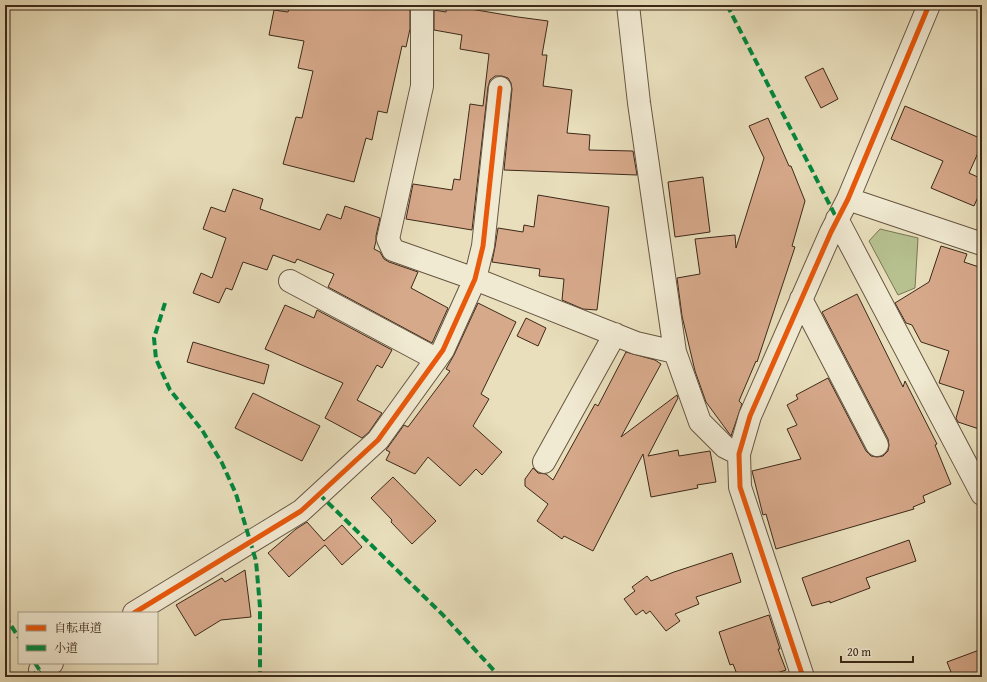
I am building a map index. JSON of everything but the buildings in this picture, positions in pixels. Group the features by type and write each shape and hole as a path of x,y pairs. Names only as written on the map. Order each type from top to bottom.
{"street":[{"path":"422,5 422,86 388,239 393,250 475,279 636,342 675,352"},
{"path":"628,5 639,103 675,352 700,422 725,447 739,454"},
{"path":"803,677 740,487 739,454 750,416 837,219 848,199 929,5"},
{"path":"136,612 301,511 378,440 443,350 475,279 483,246 500,88"},
{"path":"848,199 982,244"},
{"path":"837,219 982,494"},
{"path":"290,281 436,359"},
{"path":"801,299 877,445"},
{"path":"544,462 615,334"}],"green space":[{"path":"880,229 918,238 915,288 898,295 869,241"}],"marked path":[{"path":"727,5 837,219"},
{"path":"165,303 154,338 156,359 170,390 202,430 222,463 236,494 256,561 260,607 260,673"},
{"path":"319,494 443,615 500,677"},
{"path":"5,616 18,636"},
{"path":"36,664 44,677"},
{"path":"29,677 40,670"}],"cycle path":[{"path":"803,677 740,487 739,454 750,416 831,232 848,199 929,5"},
{"path":"136,612 301,511 378,440 443,350 475,279 483,246 500,88"}]}
